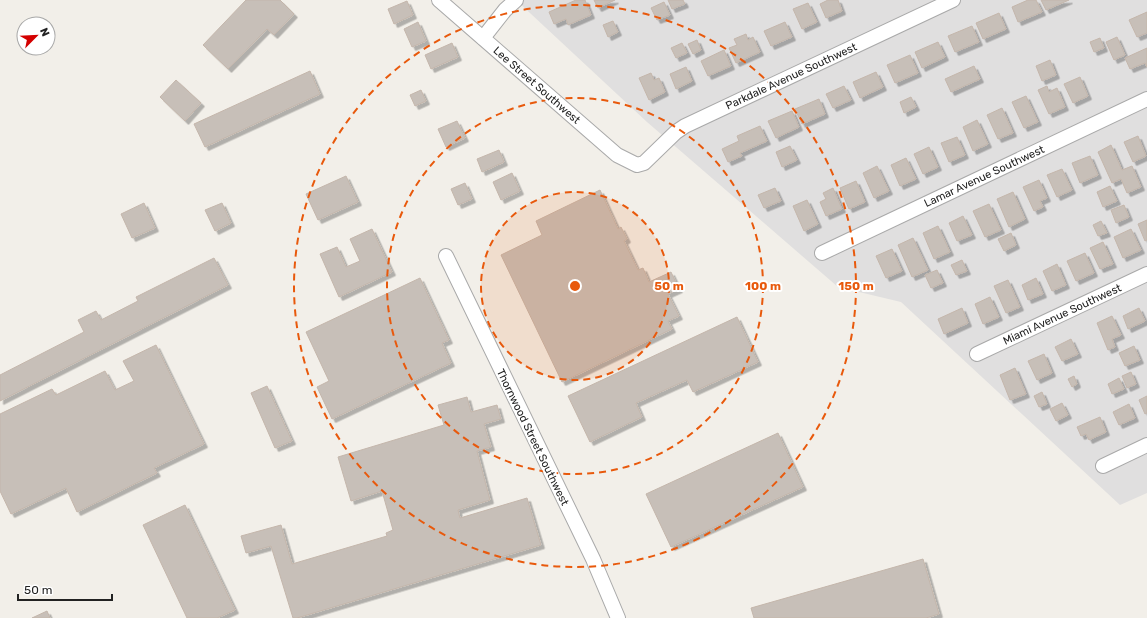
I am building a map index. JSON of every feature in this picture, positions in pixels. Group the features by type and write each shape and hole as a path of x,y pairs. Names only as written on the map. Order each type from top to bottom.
{"street":[{"name":"Lee Street Southwest","path":"439,0 617,155 637,165"},
{"path":"483,38 505,10 516,0"},
{"name":"Parkdale Avenue Southwest","path":"637,165 644,163 676,132 685,126 953,0"},
{"name":"Lamar Avenue Southwest","path":"822,253 1147,99"},
{"name":"Thornwood Street Southwest","path":"446,256 593,559 618,618"},
{"name":"Miami Avenue Southwest","path":"977,354 1147,274"},
{"path":"1103,466 1147,445"}],"shaded area":[{"path":"516,0 1147,0 1147,493 1120,505 901,302 838,287 647,122"}],"building":[{"path":"246,0 280,0 294,14 274,35 267,29 228,69 203,45"},
{"path":"576,0 585,0 591,15 568,25 566,19 554,24 549,12"},
{"path":"594,0 615,0 598,8"},
{"path":"668,0 683,0 685,4 672,9"},
{"path":"828,0 838,0 842,11 826,18 820,4"},
{"path":"1028,0 1036,0 1042,12 1018,22 1012,7"},
{"path":"1041,0 1069,0 1046,10"},
{"path":"407,1 413,15 394,24 388,9"},
{"path":"664,2 670,15 657,20 651,8"},
{"path":"808,3 817,22 802,29 793,9"},
{"path":"1147,12 1147,33 1137,37 1129,20"},
{"path":"999,13 1006,29 983,39 976,23"},
{"path":"613,21 618,32 608,37 603,25"},
{"path":"418,22 426,41 412,47 404,29"},
{"path":"785,22 792,37 771,46 764,31"},
{"path":"972,26 979,42 955,52 948,36"},
{"path":"746,34 748,40 753,37 760,52 736,63 729,48 737,45 734,39"},
{"path":"1117,37 1125,55 1114,60 1106,42"},
{"path":"1100,38 1104,48 1094,52 1090,42"},
{"path":"697,40 701,50 693,54 688,44"},
{"path":"938,42 945,57 922,68 915,52"},
{"path":"452,43 458,57 431,69 425,55"},
{"path":"682,43 687,53 676,58 671,48"},
{"path":"1147,48 1147,67 1145,63 1130,69 1125,58"},
{"path":"724,50 731,66 708,76 701,61"},
{"path":"910,55 918,73 895,83 887,65"},
{"path":"1050,60 1056,75 1042,81 1036,66"},
{"path":"974,66 980,79 951,92 945,79"},
{"path":"686,67 692,81 676,89 670,74"},
{"path":"310,71 320,94 205,147 194,124"},
{"path":"876,72 883,87 860,98 853,82"},
{"path":"651,73 654,80 659,78 665,92 649,100 639,78"},
{"path":"1080,77 1088,96 1073,103 1064,84"},
{"path":"176,80 201,103 185,121 160,97"},
{"path":"844,86 851,100 833,108 826,94"},
{"path":"1047,86 1049,92 1057,88 1065,107 1049,114 1038,90"},
{"path":"421,90 426,101 415,106 410,95"},
{"path":"1026,96 1038,122 1024,128 1012,102"},
{"path":"911,97 916,107 904,113 900,102"},
{"path":"819,99 825,114 802,124 795,109"},
{"path":"1002,108 1013,133 998,139 987,115"},
{"path":"792,111 799,127 776,138 768,121"},
{"path":"977,120 988,144 973,151 963,127"},
{"path":"457,121 465,138 446,147 438,129"},
{"path":"760,126 767,141 740,153 742,156 728,162 722,149 739,141 737,136"},
{"path":"1138,136 1146,156 1133,162 1124,142"},
{"path":"957,137 965,155 949,162 941,143"},
{"path":"1111,145 1122,170 1132,166 1141,187 1127,193 1121,179 1112,183 1098,152"},
{"path":"790,146 797,160 782,167 776,152"},
{"path":"929,147 938,167 923,174 914,154"},
{"path":"499,150 504,162 482,172 477,159"},
{"path":"1090,156 1098,175 1080,183 1072,163"},
{"path":"906,158 916,179 900,186 891,165"},
{"path":"877,166 889,191 874,198 863,173"},
{"path":"1062,169 1072,190 1057,197 1047,175"},
{"path":"512,173 520,191 501,200 493,182"},
{"path":"346,176 358,202 318,220 306,194"},
{"path":"1039,180 1047,198 1040,201 1043,207 1034,211 1023,187"},
{"path":"856,181 865,202 849,209 840,188"},
{"path":"465,183 472,199 458,205 451,189"},
{"path":"1110,186 1117,201 1103,207 1097,192"},
{"path":"775,188 781,201 764,208 758,195"},
{"path":"833,188 842,209 826,216 820,202 826,199 823,193"},
{"path":"600,190 618,229 621,227 627,239 624,241 638,270 643,268 649,282 671,272 679,289 668,294 679,316 668,321 672,329 562,382 501,255 542,235 536,221"},
{"path":"1013,192 1025,219 1009,227 997,199"},
{"path":"807,200 818,224 804,231 793,206"},
{"path":"144,203 155,228 132,238 121,214"},
{"path":"222,203 231,223 215,231 205,210"},
{"path":"989,204 1001,230 985,237 973,211"},
{"path":"1124,205 1129,217 1116,223 1111,210"},
{"path":"963,216 972,235 957,241 949,223"},
{"path":"1147,220 1147,240 1145,241 1138,224"},
{"path":"1101,221 1107,233 1098,236 1093,225"},
{"path":"938,226 950,252 934,259 923,233"},
{"path":"372,229 392,272 339,297 320,254 337,247 346,267 360,261 350,239"},
{"path":"1131,229 1141,250 1123,258 1114,237"},
{"path":"1011,233 1016,245 1004,251 998,239"},
{"path":"913,238 928,270 912,277 898,245"},
{"path":"1103,242 1113,264 1100,269 1090,248"},
{"path":"892,249 902,271 886,278 876,256"},
{"path":"1085,253 1094,273 1076,281 1067,261"},
{"path":"214,258 228,285 0,401 0,375 84,332 78,320 96,311 101,320 138,301 136,297"},
{"path":"962,260 967,271 956,275 951,265"},
{"path":"1057,264 1066,285 1052,291 1043,271"},
{"path":"937,270 943,283 931,288 925,275"},
{"path":"420,278 449,340 442,343 451,363 332,419 317,387 329,381 306,332"},
{"path":"1036,278 1043,294 1028,300 1022,285"},
{"path":"1008,280 1020,307 1006,313 994,286"},
{"path":"990,297 999,317 983,324 975,304"},
{"path":"962,308 968,323 944,334 938,319"},
{"path":"1139,308 1145,321 1128,329 1123,316"},
{"path":"1112,316 1121,335 1112,339 1115,347 1108,350 1097,323"},
{"path":"737,317 758,362 693,392 687,380 636,403 642,417 590,442 568,396"},
{"path":"1071,339 1078,354 1062,361 1055,347"},
{"path":"156,345 204,444 154,468 157,473 77,512 66,488 11,514 0,491 0,414 52,389 56,395 105,371 115,390 134,381 123,361"},
{"path":"1134,346 1140,360 1125,366 1119,353"},
{"path":"1044,354 1052,373 1037,380 1028,361"},
{"path":"1015,368 1026,394 1010,400 1000,375"},
{"path":"1131,372 1136,384 1127,388 1122,376"},
{"path":"1074,376 1077,384 1072,387 1068,379"},
{"path":"1119,378 1124,389 1112,394 1108,384"},
{"path":"267,386 292,441 275,448 251,393"},
{"path":"1042,392 1047,404 1039,407 1034,396"},
{"path":"1147,396 1147,413 1145,414 1139,400"},
{"path":"467,397 471,412 497,405 501,419 484,424 491,447 477,451 490,500 458,510 460,518 527,498 541,545 293,618 271,546 246,553 241,536 281,525 292,564 387,536 386,533 393,530 382,491 351,501 338,457 444,425 438,405"},
{"path":"1062,403 1068,415 1056,421 1050,409"},
{"path":"1129,404 1135,418 1119,425 1113,412"},
{"path":"1100,417 1106,432 1089,440 1086,434 1081,436 1077,427"},
{"path":"778,433 803,487 671,547 646,494"},
{"path":"185,505 235,610 217,618 187,618 143,525"},
{"path":"923,559 939,614 926,618 754,618 751,608"},
{"path":"47,611 50,618 32,618"}]}
